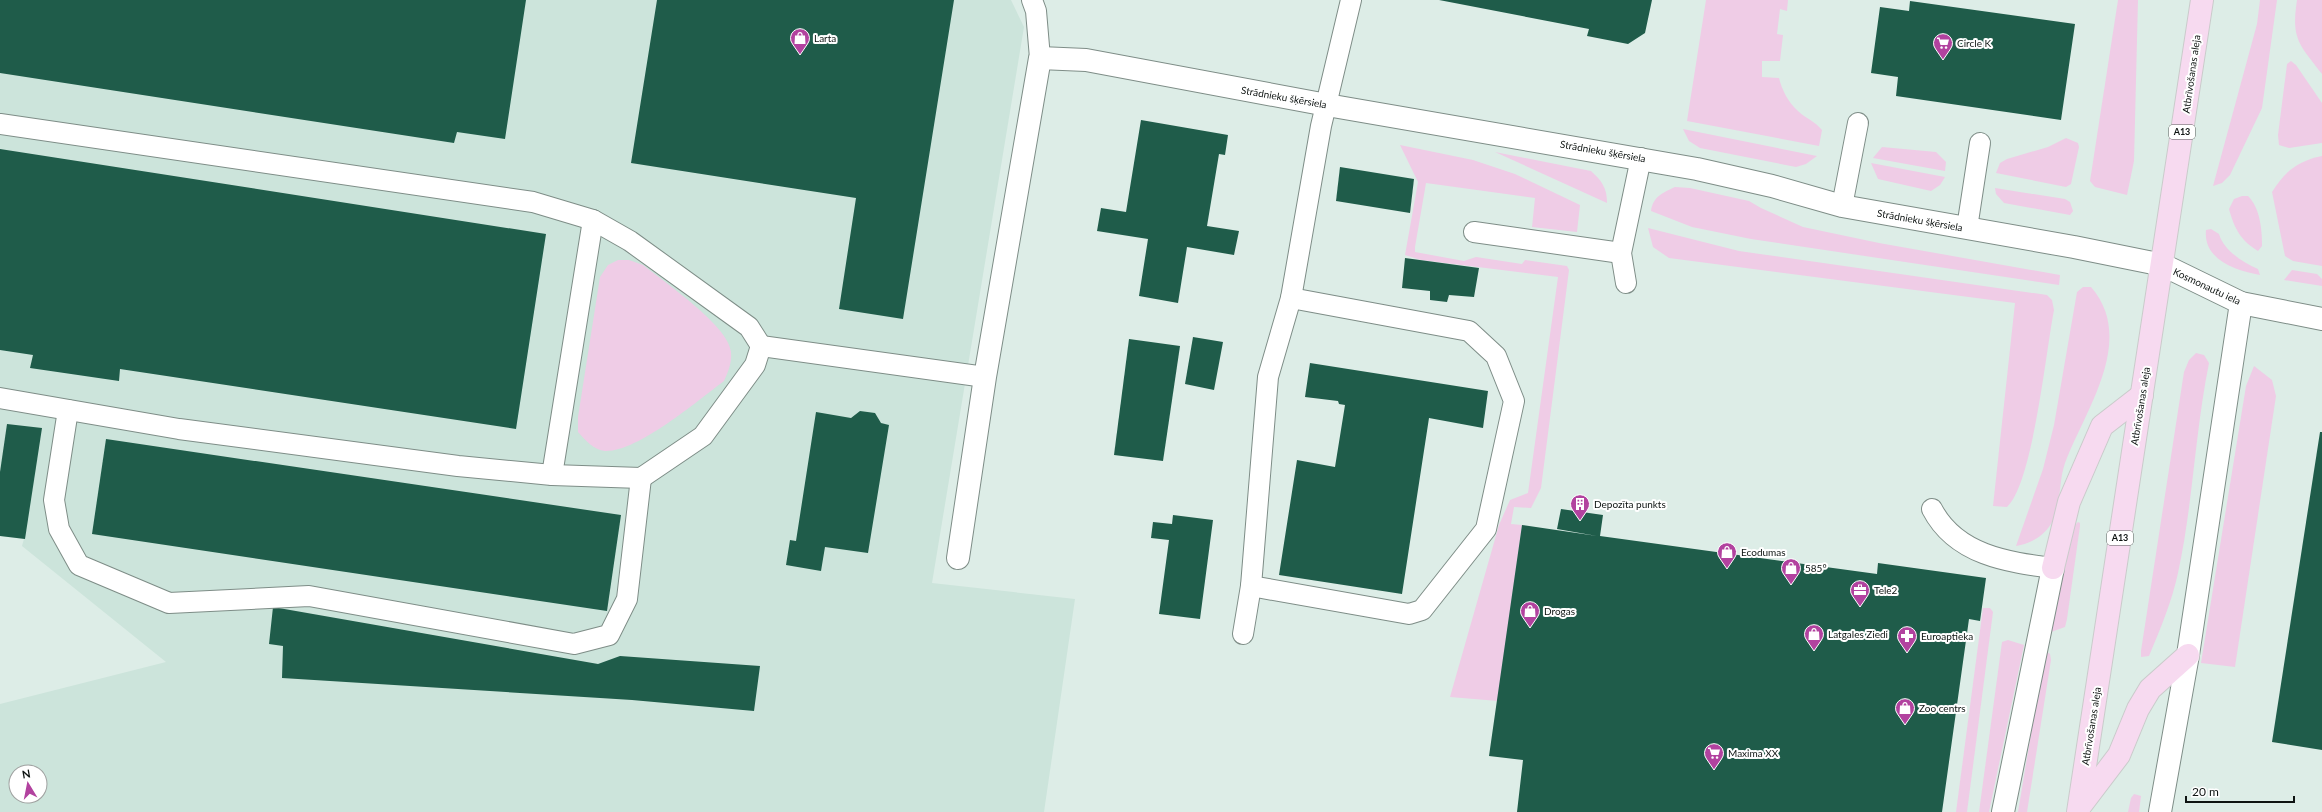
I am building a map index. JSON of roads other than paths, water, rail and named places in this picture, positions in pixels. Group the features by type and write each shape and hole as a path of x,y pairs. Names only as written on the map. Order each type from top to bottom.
{"main road":[{"name":"Atbrīvošanas aleja","path":"2078,810 2163,264 2202,0"},
{"path":"2053,568 2069,502 2102,426 2142,395"},
{"path":"2078,810 2118,755 2138,709 2150,689 2188,655"}],"street":[{"name":"Strādnieku šķērsiela","path":"1040,58 1086,60 1327,105 1641,158 1772,186 1842,206 2163,264"},
{"path":"958,558 985,378 1040,58"},
{"name":"Kosmonautu iela","path":"2163,264 2241,303 2322,319"},
{"path":"2160,812 2188,655 2241,303"},
{"path":"2003,812 2053,568"}],"lane":[{"path":"1032,0 1036,11 1040,58"},
{"path":"1243,634 1251,586 1268,377 1291,298 1321,126 1351,0"},
{"path":"1842,206 1858,123"},
{"path":"0,124 532,202 593,220 630,240 749,327 761,346 985,378"},
{"path":"1967,228 1980,143"},
{"path":"1626,283 1621,253 1641,158"},
{"path":"552,475 593,220"},
{"path":"1474,232 1621,253"},
{"path":"1251,586 1409,614 1422,610 1486,529 1514,401 1496,356 1468,331 1291,298"},
{"path":"0,398 186,430 458,466 552,475 641,478 703,436 755,365 761,346"},
{"path":"68,410 54,500 59,529 80,565 170,602 309,596 574,644 608,635 627,599 641,478"},
{"path":"1932,509 1938,520 1948,530 1986,556 2006,562 2053,568"}],"place":[{"name":"Larta","path":"800,55"},
{"name":"Circle K","path":"1943,60"},
{"name":"Depozīta punkts","path":"1580,521"},
{"name":"Ecodumas","path":"1727,569"},
{"name":"585°","path":"1791,585"},
{"name":"Tele2","path":"1860,607"},
{"name":"Drogas","path":"1530,628"},
{"name":"Latgales Ziedi","path":"1814,651"},
{"name":"Euroaptieka","path":"1907,653"},
{"name":"Zoo centrs","path":"1905,725"},
{"name":"Maxima XX","path":"1714,770"}]}
